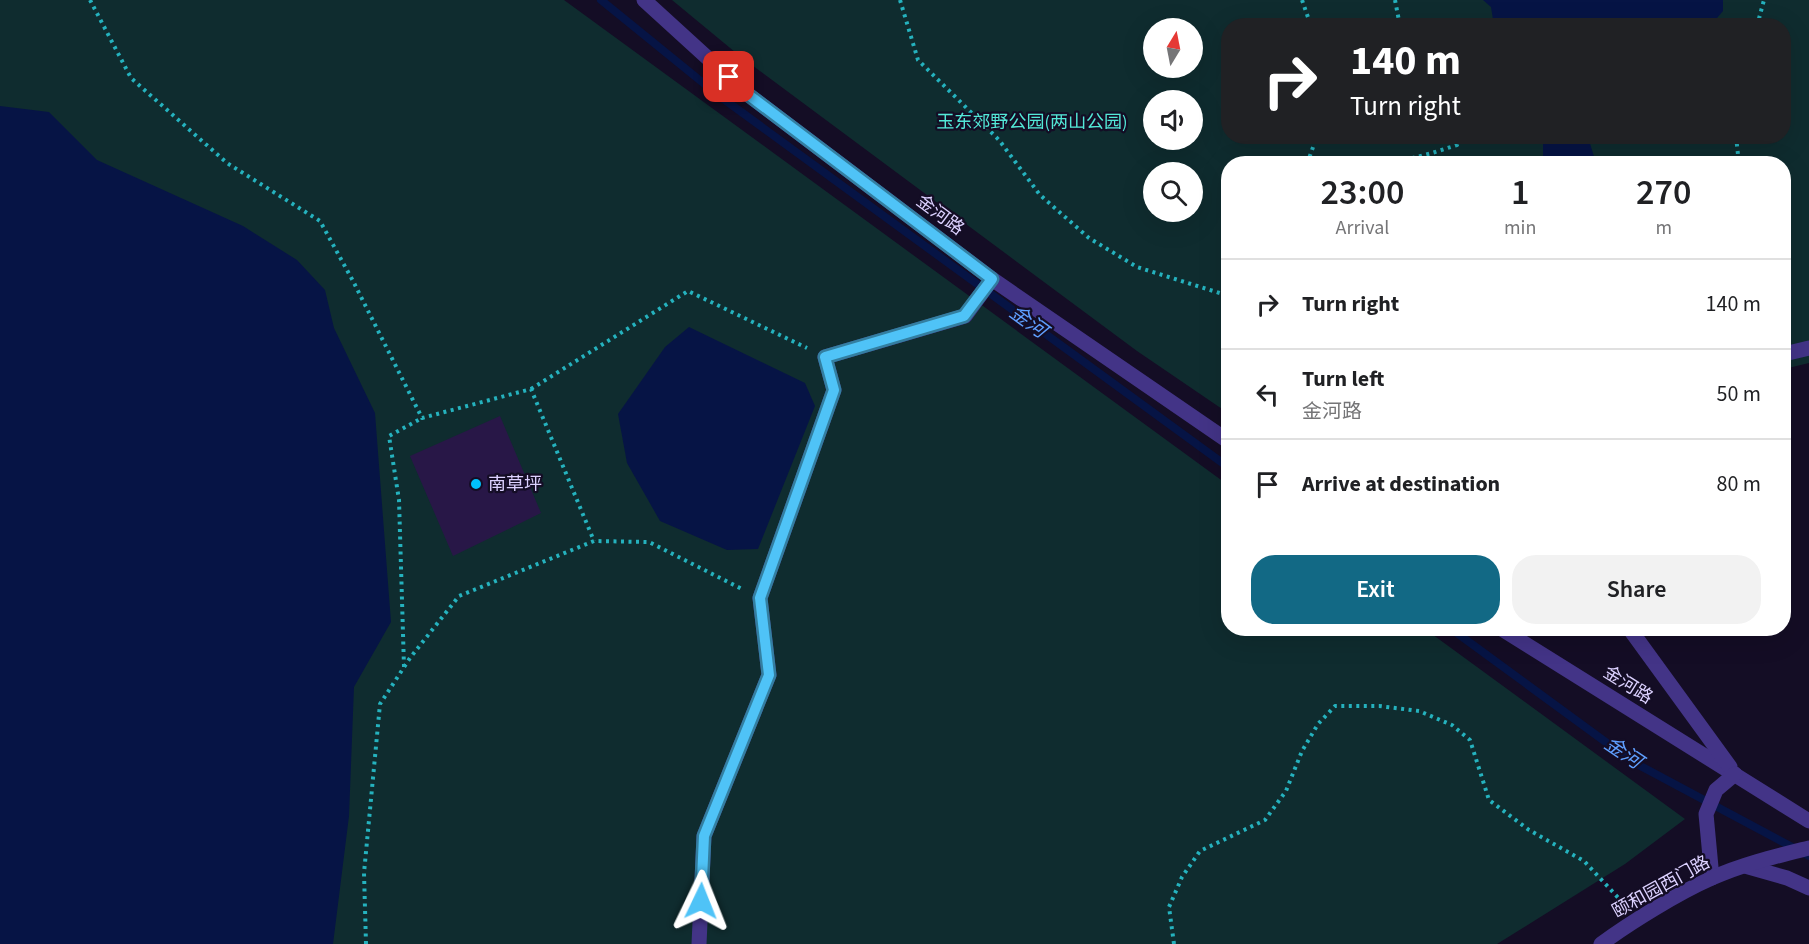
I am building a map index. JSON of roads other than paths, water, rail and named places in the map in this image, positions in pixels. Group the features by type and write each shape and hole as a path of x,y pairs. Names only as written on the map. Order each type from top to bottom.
{"street":[{"name":"金河路","path":"645,0 746,93 991,280 1221,436"},
{"path":"699,944 704,836 769,675 760,598 834,390 825,357 964,316 991,280"},
{"path":"1791,352 1809,348"},
{"name":"金河路","path":"1513,636 1809,820"},
{"path":"1635,636 1735,774 1716,790 1706,814 1712,878"},
{"name":"颐和园西门路","path":"1601,944 1712,878 1776,856 1809,848"},
{"path":"1745,866 1787,878 1809,888"}],"waterway":[{"name":"金河","path":"601,0 718,95 1221,462"},
{"name":"金河","path":"1461,636 1633,762 1809,856"}],"place":[{"name":"南草坪","path":"476,484"}],"park label":[{"name":"玉东郊野公园(两山公园)","path":"1032,122"}]}
